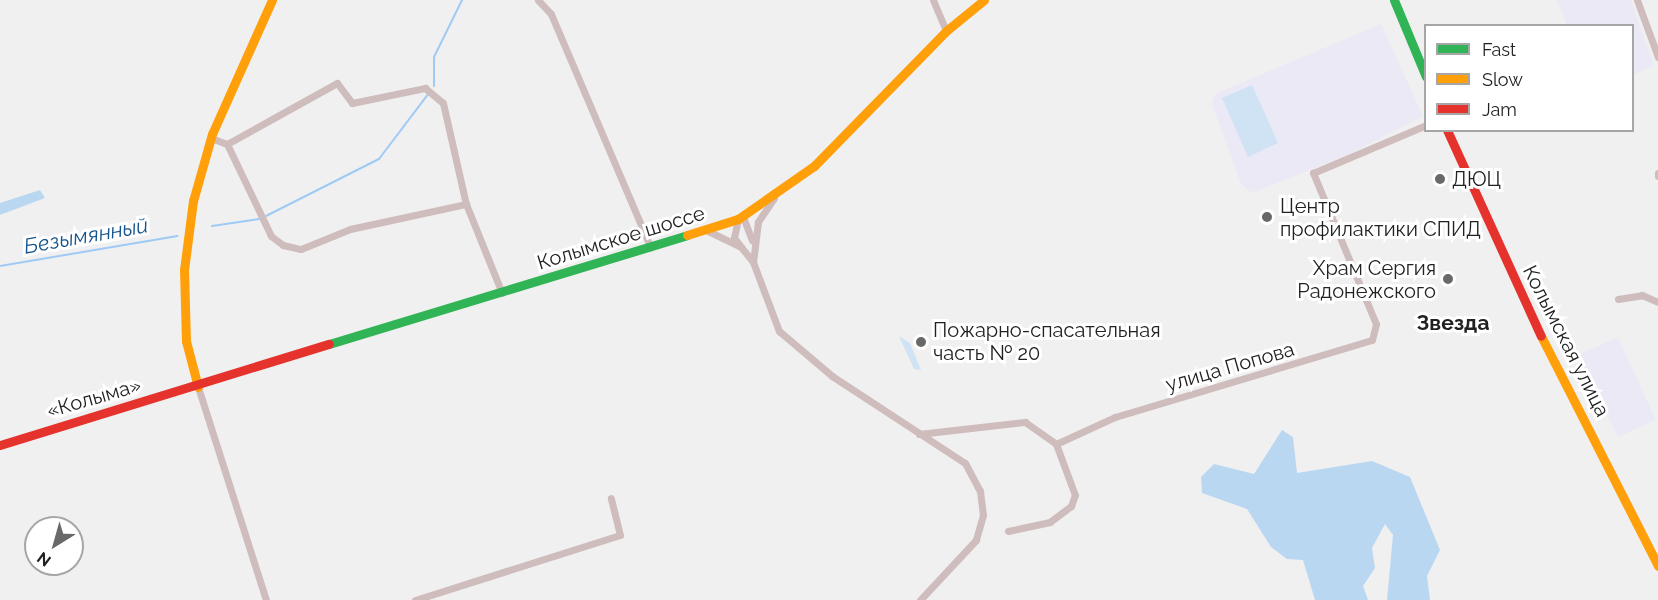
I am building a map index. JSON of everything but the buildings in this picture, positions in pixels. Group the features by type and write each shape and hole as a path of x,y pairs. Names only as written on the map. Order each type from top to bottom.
{"main road":[{"path":"198,387 186,341 184,270 193,201 211,138 272,0"},
{"name":"Колымское шоссе","path":"198,387 708,231 740,218 774,198 821,159 945,31 984,0"},
{"path":"1394,0 1424,75"},
{"name":"Колымская улица","path":"1448,132 1499,252 1658,566"},
{"name":"«Колыма»","path":"0,445 198,387"}],"street":[{"path":"538,0 551,14 651,248"},
{"path":"933,0 945,31"},
{"path":"1637,0 1658,57"},
{"path":"227,144 338,82 352,103 425,88 439,97 445,111 466,204 502,293"},
{"name":"улица Попова","path":"1056,444 1074,432 1125,414 1372,340 1376,324 1313,173 1424,125"},
{"path":"211,138 227,144 271,236 292,250 350,229 466,204"},
{"path":"774,198 758,222 753,245 753,262 771,315 786,340 917,434 965,463 980,491 983,515 976,540 920,600"},
{"path":"740,218 753,245"},
{"path":"740,218 734,238 753,262"},
{"path":"708,231 741,247"},
{"path":"1618,299 1642,295 1658,302"},
{"path":"198,387 266,600"},
{"path":"917,434 1024,423 1056,444 1075,495 1071,506 1050,522 1008,531"},
{"path":"415,600 620,535 611,498"}],"shaded area":[{"path":"1557,0 1631,0 1654,66 1634,75 1634,24 1567,24"},
{"path":"1381,24 1423,116 1352,153 1252,193 1241,184 1212,104 1215,94"},
{"path":"1252,85 1278,143 1248,157 1222,98"},
{"path":"40,190 45,198 0,215 0,203"},
{"path":"899,336 910,343 921,370 914,369"},
{"path":"1618,337 1656,420 1618,437 1576,356"},
{"path":"1282,430 1293,437 1297,473 1372,461 1410,477 1440,550 1427,576 1430,600 1387,600 1393,535 1385,524 1372,548 1375,568 1363,586 1368,600 1315,600 1303,560 1287,559 1271,547 1247,509 1202,493 1201,477 1214,464 1254,474"}],"waterway":[{"name":"Безымянный","path":"434,86 434,57 462,0"},
{"name":"Безымянный","path":"266,216 379,159 429,93"},
{"name":"Безымянный","path":"212,226 259,219"},
{"name":"Безымянный","path":"0,266 177,236"}],"traffic: fast":[{"path":"1394,0 1424,72"},
{"path":"329,344 687,235"}],"traffic: slow":[{"path":"198,387 186,341 184,270 193,201 212,134 272,0"},
{"path":"687,235 738,219 814,166 946,31 984,0"},
{"path":"1541,336 1658,566"}],"traffic: jam":[{"path":"1448,132 1541,336"},
{"path":"0,445 329,344"}],"place":[{"name":"ДЮЦ","path":"1440,179"},
{"name":"Центр профилактики СПИД","path":"1267,217"},
{"name":"Храм Сергия Радонежского","path":"1448,279"},
{"name":"Пожарно-спасательная часть № 20","path":"921,342"}],"district":[{"name":"Звезда","path":"1453,323"}]}
